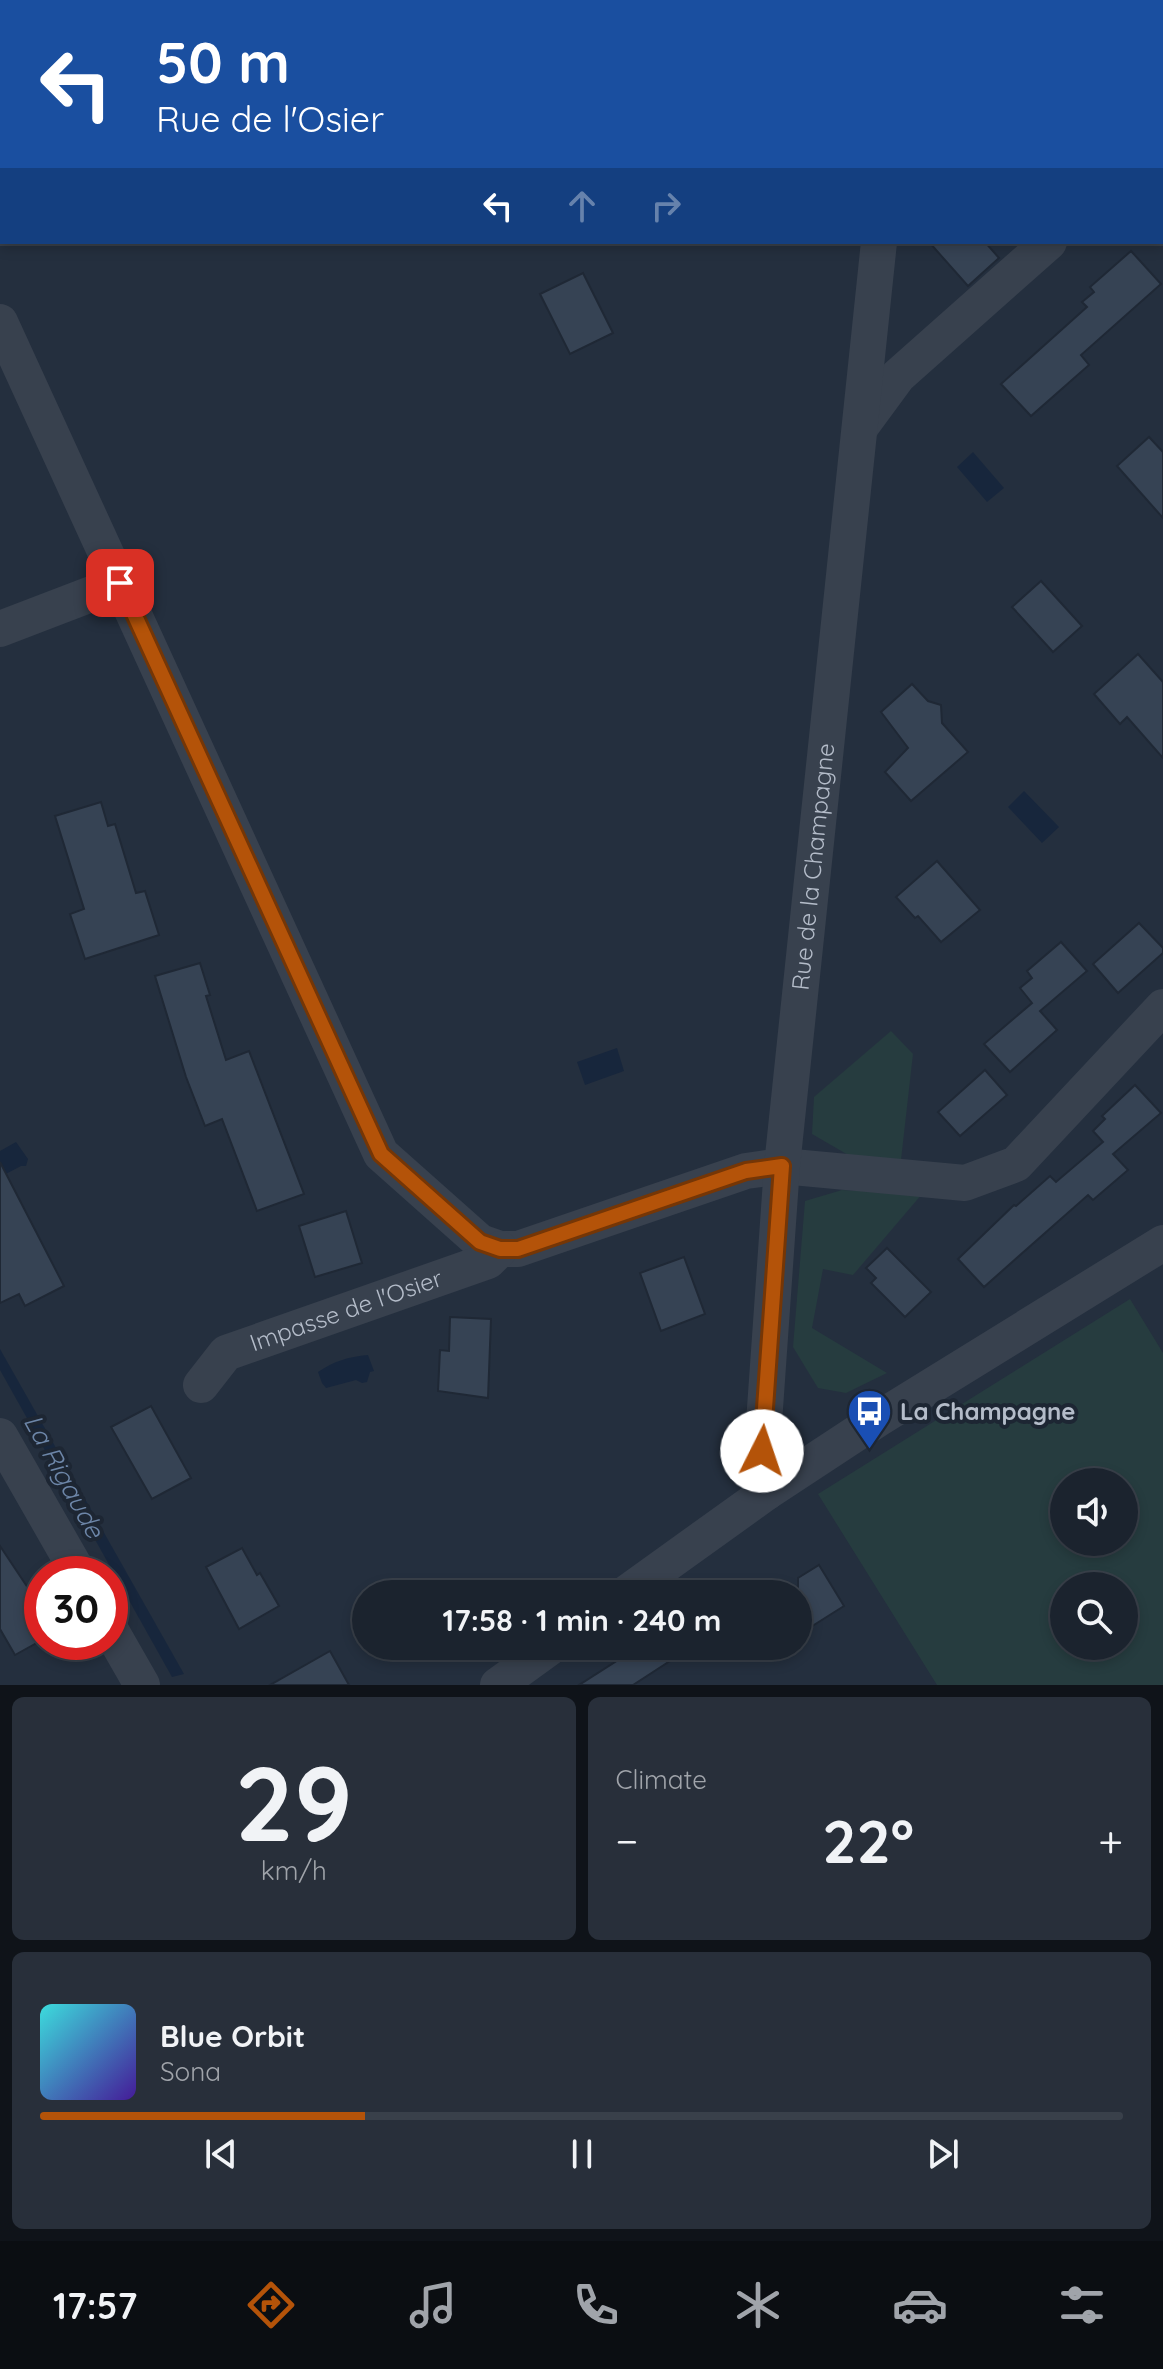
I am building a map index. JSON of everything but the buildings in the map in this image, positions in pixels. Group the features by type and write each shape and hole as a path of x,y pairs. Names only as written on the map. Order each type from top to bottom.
{"street":[{"name":"Rue de la Champagne","path":"767,1492 762,1451 782,1166 879,244"},
{"path":"861,427 898,376 1047,244"},
{"path":"0,322 381,1154 480,1242 500,1249"},
{"path":"0,629 120,583"},
{"name":"Impasse de l'Osier","path":"201,1385 226,1353 488,1261 500,1249 518,1249 746,1171 782,1166 965,1183 1016,1164 1163,1007"},
{"path":"644,1580 767,1492 878,1419 1163,1243"},
{"path":"0,1436 69,1556"},
{"path":"128,1660 142,1685"},
{"path":"498,1685 545,1663"}],"green space":[{"path":"891,1031 913,1054 901,1160 850,1156 812,1134 814,1097"},
{"path":"842,1190 922,1194 853,1275 823,1269 812,1328 887,1373 846,1393 818,1388 793,1347 805,1201"},
{"path":"1130,1299 1163,1353 1163,1685 937,1685 818,1494"}],"water":[{"path":"973,452 1004,488 987,502 957,467"},
{"path":"1024,791 1059,827 1042,843 1008,807"},
{"path":"617,1048 624,1071 585,1085 577,1062"},
{"path":"16,1142 28,1159 26,1166 0,1177 0,1151"},
{"name":"La Rigaude","path":"0,1349 117,1556 104,1556 0,1370"},
{"path":"368,1355 374,1371 370,1372 367,1382 356,1380 326,1388 322,1383 318,1372 324,1368 342,1360"},
{"path":"128,1575 184,1674 172,1677 128,1598"}],"place":[{"name":"La Champagne","path":"869,1451"}],"route":[{"path":"120,583 381,1154 480,1242 500,1249 518,1249 746,1171 782,1166 762,1451"}]}
